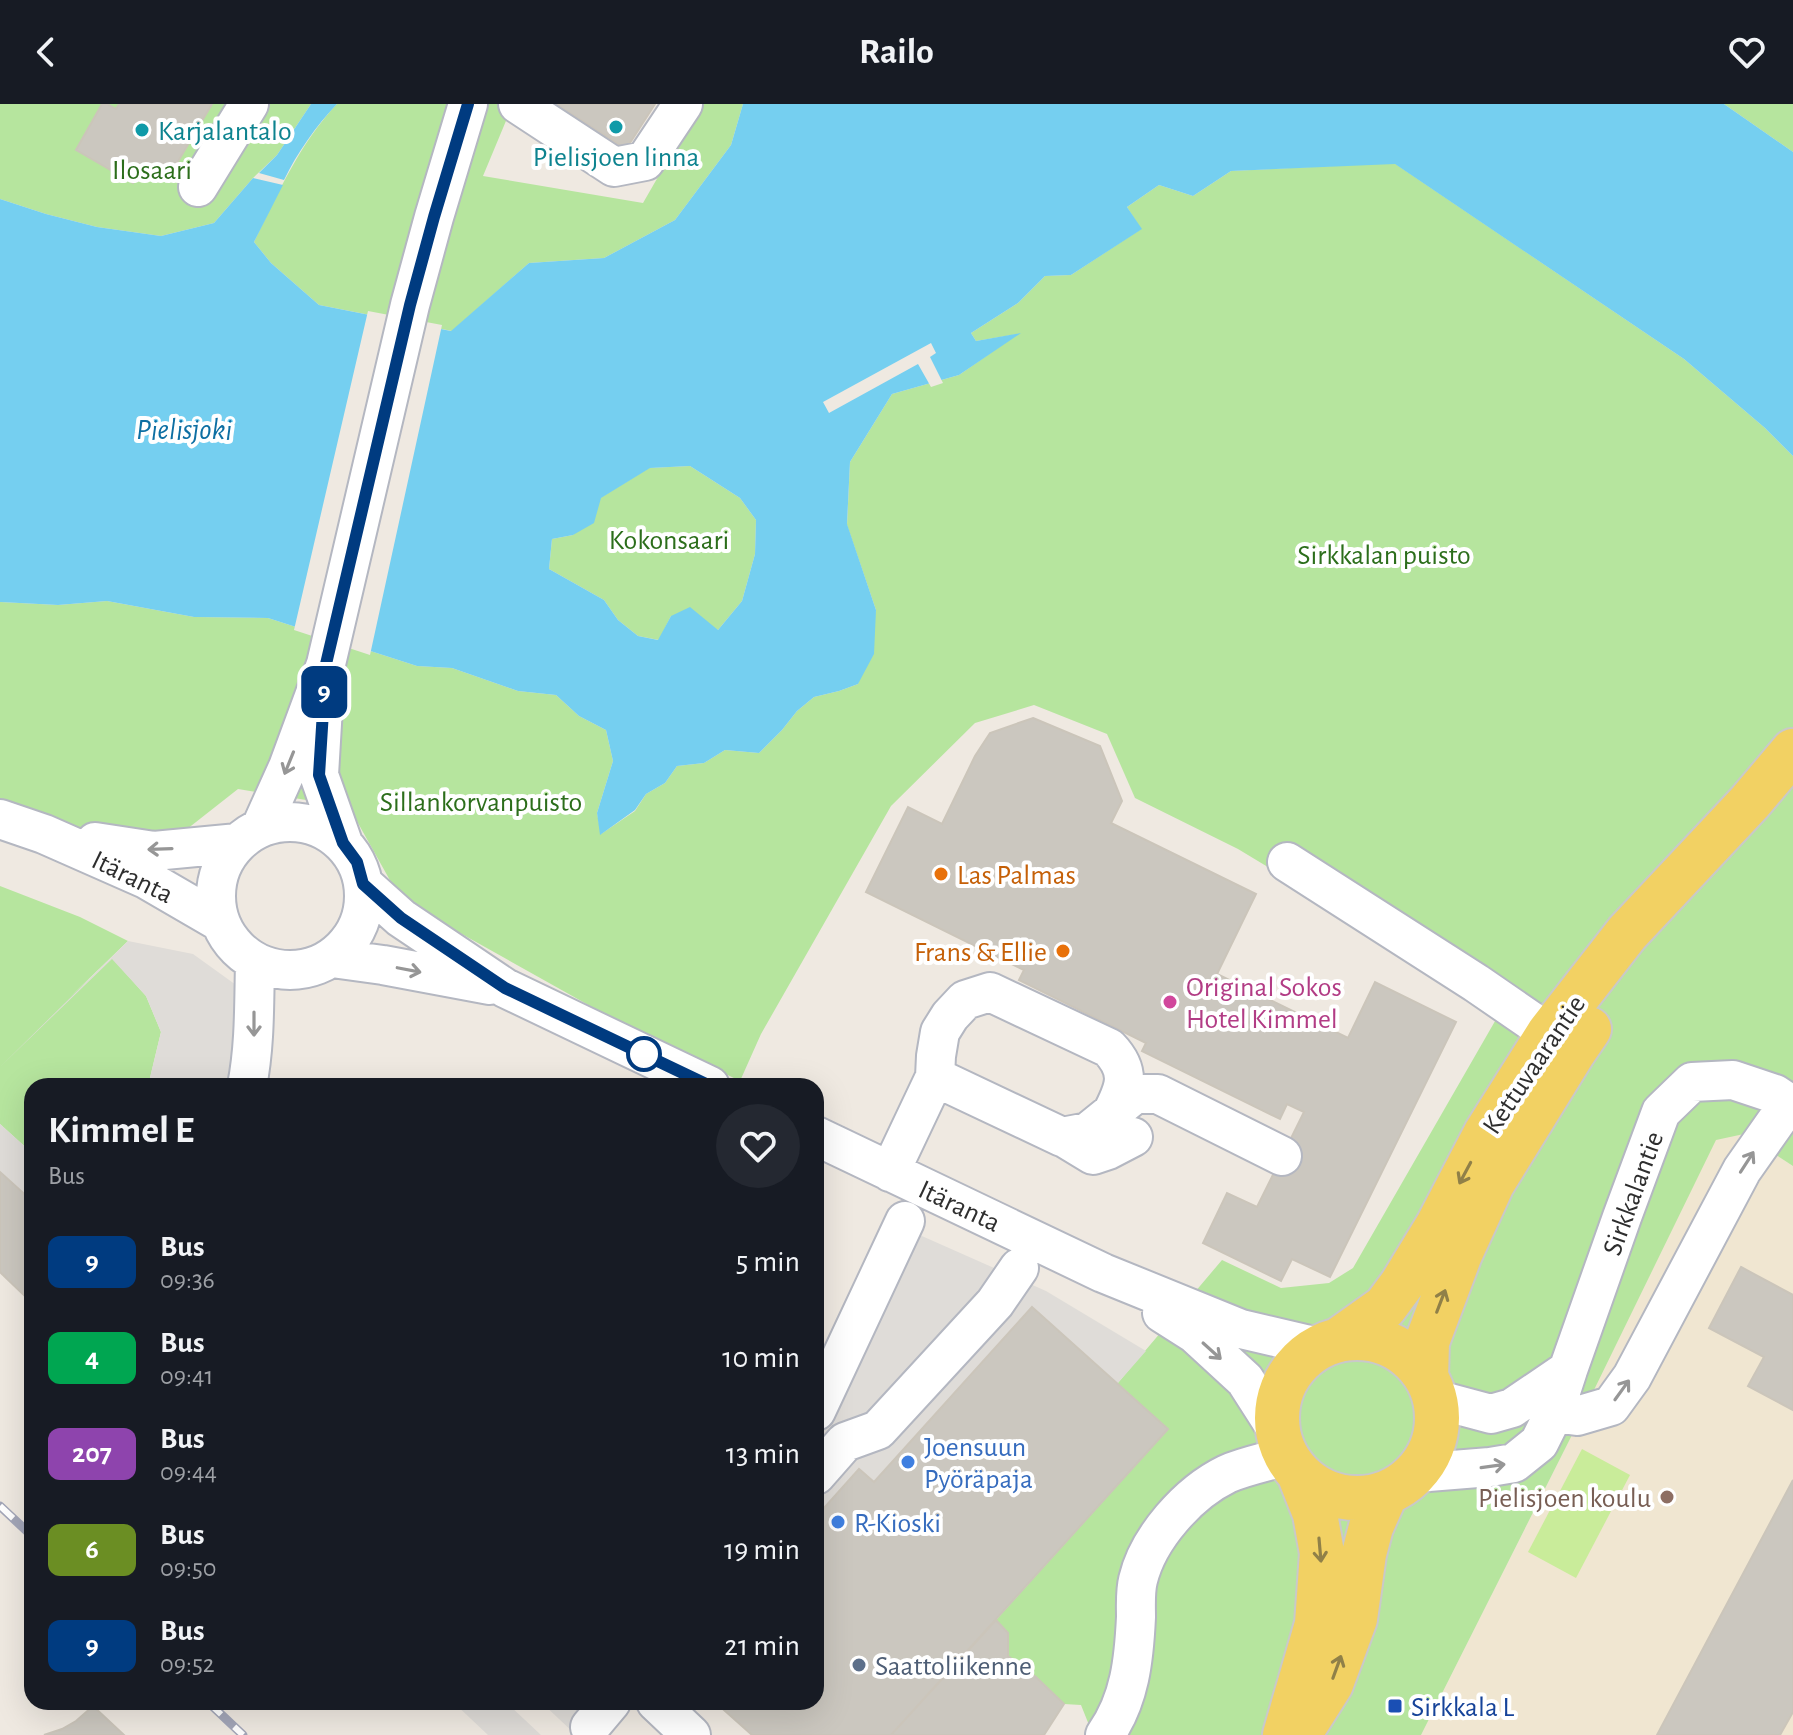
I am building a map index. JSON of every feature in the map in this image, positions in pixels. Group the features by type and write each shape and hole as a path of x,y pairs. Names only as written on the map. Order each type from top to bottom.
{"main road":[{"name":"Kettuvaarantie","path":"1329,1343 1385,1307 1438,1225 1486,1133 1793,751"},
{"name":"Kettuvaarantie","path":"1430,1388 1427,1342 1460,1254 1561,1042"},
{"path":"1285,1735 1317,1624 1322,1553 1315,1514 1288,1454 1277,1405 1282,1387 1296,1364 1329,1343 1371,1339 1407,1355 1430,1388 1437,1425 1431,1449 1401,1483 1371,1527 1355,1619 1331,1684 1299,1735"},
{"path":"1288,1454 1329,1494 1356,1499 1401,1483"}],"street":[{"path":"198,187 249,104"},
{"path":"326,664 319,775 343,843 357,862 363,884 363,912 352,938 332,958 307,968 281,970 255,962 234,945 220,922 215,894 218,880 222,866 249,835 288,767 326,664 410,305 468,104"},
{"path":"518,104 614,167 645,161 683,104"},
{"name":"Itäranta","path":"0,819 44,834 146,879 220,922"},
{"path":"249,835 289,821 318,827 343,843"},
{"name":"Itäranta","path":"44,834 154,851 249,835"},
{"path":"1287,862 1476,983 1561,1042"},
{"path":"363,884 401,918 505,988 693,1078"},
{"path":"332,958 505,988"},
{"path":"248,1078 253,1045 255,962"},
{"path":"890,1172 935,1077 940,1032 965,1000 990,992 1109,1048 1120,1059 1125,1082 1122,1126"},
{"path":"935,1077 1062,1137 1122,1126"},
{"name":"Sirkkalantie","path":"1401,1483 1514,1463 1539,1443 1554,1413 1661,1112 1692,1082 1733,1080 1775,1094 1791,1105"},
{"path":"1122,1126 1135,1094 1158,1094 1282,1156"},
{"path":"1554,1413 1577,1416 1611,1406 1632,1377 1742,1170 1791,1105"},
{"name":"Itäranta","path":"824,1140 1103,1273 1241,1329 1329,1343"},
{"path":"824,1394 905,1221"},
{"path":"824,1466 845,1442 878,1430 995,1303 1019,1268"},
{"name":"Itäranta","path":"1103,1273 1195,1334 1245,1380 1288,1454"},
{"path":"1430,1388 1491,1414 1512,1408 1568,1370"},
{"path":"1105,1735 1123,1702 1132,1667 1137,1581 1162,1529 1183,1504 1203,1488 1229,1473 1288,1454"},
{"path":"664,1710 691,1735"}],"shaded area":[{"path":"128,941 193,954 243,990 241,1078 150,1078 161,1032 146,996 112,959 0,1067"},
{"path":"0,1124 24,1146 24,1194 0,1172"},
{"name":"Pielisjoen koulu","path":"1744,1134 1793,1166 1793,1735 1421,1735 1716,1139"},
{"path":"888,1221 1046,1291 1146,1351 1117,1384 1032,1307 874,1482 859,1469 824,1508 824,1363"},
{"path":"461,1710 514,1710 541,1735 488,1735"},
{"path":"549,1710 584,1710 611,1735 576,1735"}],"green space":[{"name":"Ilosaari","path":"0,104 311,104 277,155 214,223 161,236 97,227 0,199"},
{"path":"337,104 513,104 483,176 643,203 700,104 743,104 731,145 675,220 604,258 529,263 452,331 319,305 271,263 254,242 300,153"},
{"path":"1724,104 1793,104 1793,152"},
{"path":"1394,163 1684,359 1793,456 1793,1166 1744,1134 1716,1140 1421,1735 1093,1735 1081,1705 1064,1704 1008,1656 1008,1633 996,1620 1167,1430 1117,1384 1222,1260 1281,1288 1329,1283 1353,1268 1502,1009 1238,849 1135,798 1107,734 1034,705 975,723 891,806 761,1034 741,1078 734,1078 617,1021 401,900 349,807 238,789 168,844 43,826 0,810 0,602 58,605 107,601 194,617 268,618 417,666 452,668 518,691 556,695 579,716 606,730 613,761 597,813 601,834 635,811 646,794 665,783 677,766 704,763 725,750 759,753 814,697 858,684 876,610 847,525 850,462 892,394 959,375 1018,334 976,341 971,333 1018,303 1045,276 1071,275 1141,229 1127,207 1159,185 1193,196 1231,171"},
{"name":"Kokonsaari","path":"690,466 740,498 756,520 755,554 742,601 718,630 671,616 659,640 638,636 618,620 604,600 549,569 552,539 573,535 600,498 649,468"},
{"path":"0,886 80,917 128,941 70,997 112,958 146,996 161,1032 150,1078 24,1078 24,1146 0,1124"},
{"path":"1582,1449 1630,1475 1576,1578 1528,1552"}],"water":[{"path":"311,104 337,104 308,140 284,180 259,173 277,155"},
{"name":"Pielisjoki","path":"743,104 1724,104 1793,152 1793,456 1684,359 1395,164 1231,171 1193,196 1159,185 1127,207 1142,229 1071,275 1045,276 1018,303 971,333 976,341 1021,333 959,375 892,394 850,462 847,524 876,610 874,654 858,684 814,697 759,753 725,750 704,763 677,766 665,783 646,794 635,810 600,835 597,813 613,761 606,730 579,716 556,695 518,691 452,668 417,666 268,618 194,617 107,601 58,605 0,602 0,199 97,227 161,236 214,223 253,178 283,185 254,242 271,263 319,305 451,331 529,263 604,258 675,220 731,145","holes":["690,466 740,498 756,520 755,554 742,601 718,630 690,607 671,616 658,640 638,636 618,620 604,600 549,569 552,539 573,535 594,523 601,498 650,468"]}],"pier":[{"path":"368,311 442,325 370,655 294,630"},
{"path":"931,343 936,353 930,357 943,383 931,387 918,364 829,413 823,402"}],"building":[{"name":"Karjalantalo","path":"102,104 116,109 119,104 212,104 170,175 146,161 133,183 76,150"},
{"name":"Pielisjoen linna","path":"556,104 655,104 626,149"},
{"name":"Original Sokos Hotel Kimmel","path":"1033,718 1100,746 1122,801 1111,823 1256,894 1217,974 1348,1038 1375,982 1456,1022 1330,1277 1292,1259 1281,1281 1203,1243 1227,1193 1257,1207 1304,1112 1287,1104 1280,1119 1142,1051 1146,1043 1019,980 1024,970 866,892 908,807 942,824 975,756 990,733"},
{"path":"0,1172 24,1194 24,1295 0,1272"},
{"path":"1741,1267 1793,1295 1793,1410 1748,1386 1764,1357 1709,1328"},
{"path":"1032,1307 1168,1429 891,1735 752,1735 724,1710 824,1710 824,1508 859,1469 874,1482"},
{"path":"1793,1480 1793,1712 1780,1735 1657,1735"},
{"path":"996,1620 1008,1633 1008,1656 1064,1704 1044,1735 891,1735"},
{"path":"88,1710 97,1710 124,1735 44,1735 76,1721"}],"railway":[{"path":"0,1506 24,1528"},
{"path":"216,1710 243,1735"}],"bus line":[{"name":"9","path":"468,104 410,305 326,664 319,775 343,843 357,862 363,884 401,918 505,988 693,1078"}],"place":[{"name":"Pielisjoen linna","path":"616,127"},
{"name":"Karjalantalo","path":"142,130"},
{"name":"Las Palmas","path":"941,874"},
{"name":"Frans & Ellie","path":"1063,951"},
{"name":"Original Sokos Hotel Kimmel","path":"1170,1002"},
{"name":"Joensuun Pyöräpaja","path":"908,1462"},
{"name":"Pielisjoen koulu","path":"1667,1497"},
{"name":"R-Kioski","path":"838,1522"},
{"name":"Saattoliikenne","path":"859,1665"},
{"name":"Sirkkala L","path":"1395,1706"}],"park label":[{"name":"Sirkkalan puisto","path":"1384,554"},
{"name":"Sillankorvanpuisto","path":"481,801"}]}
